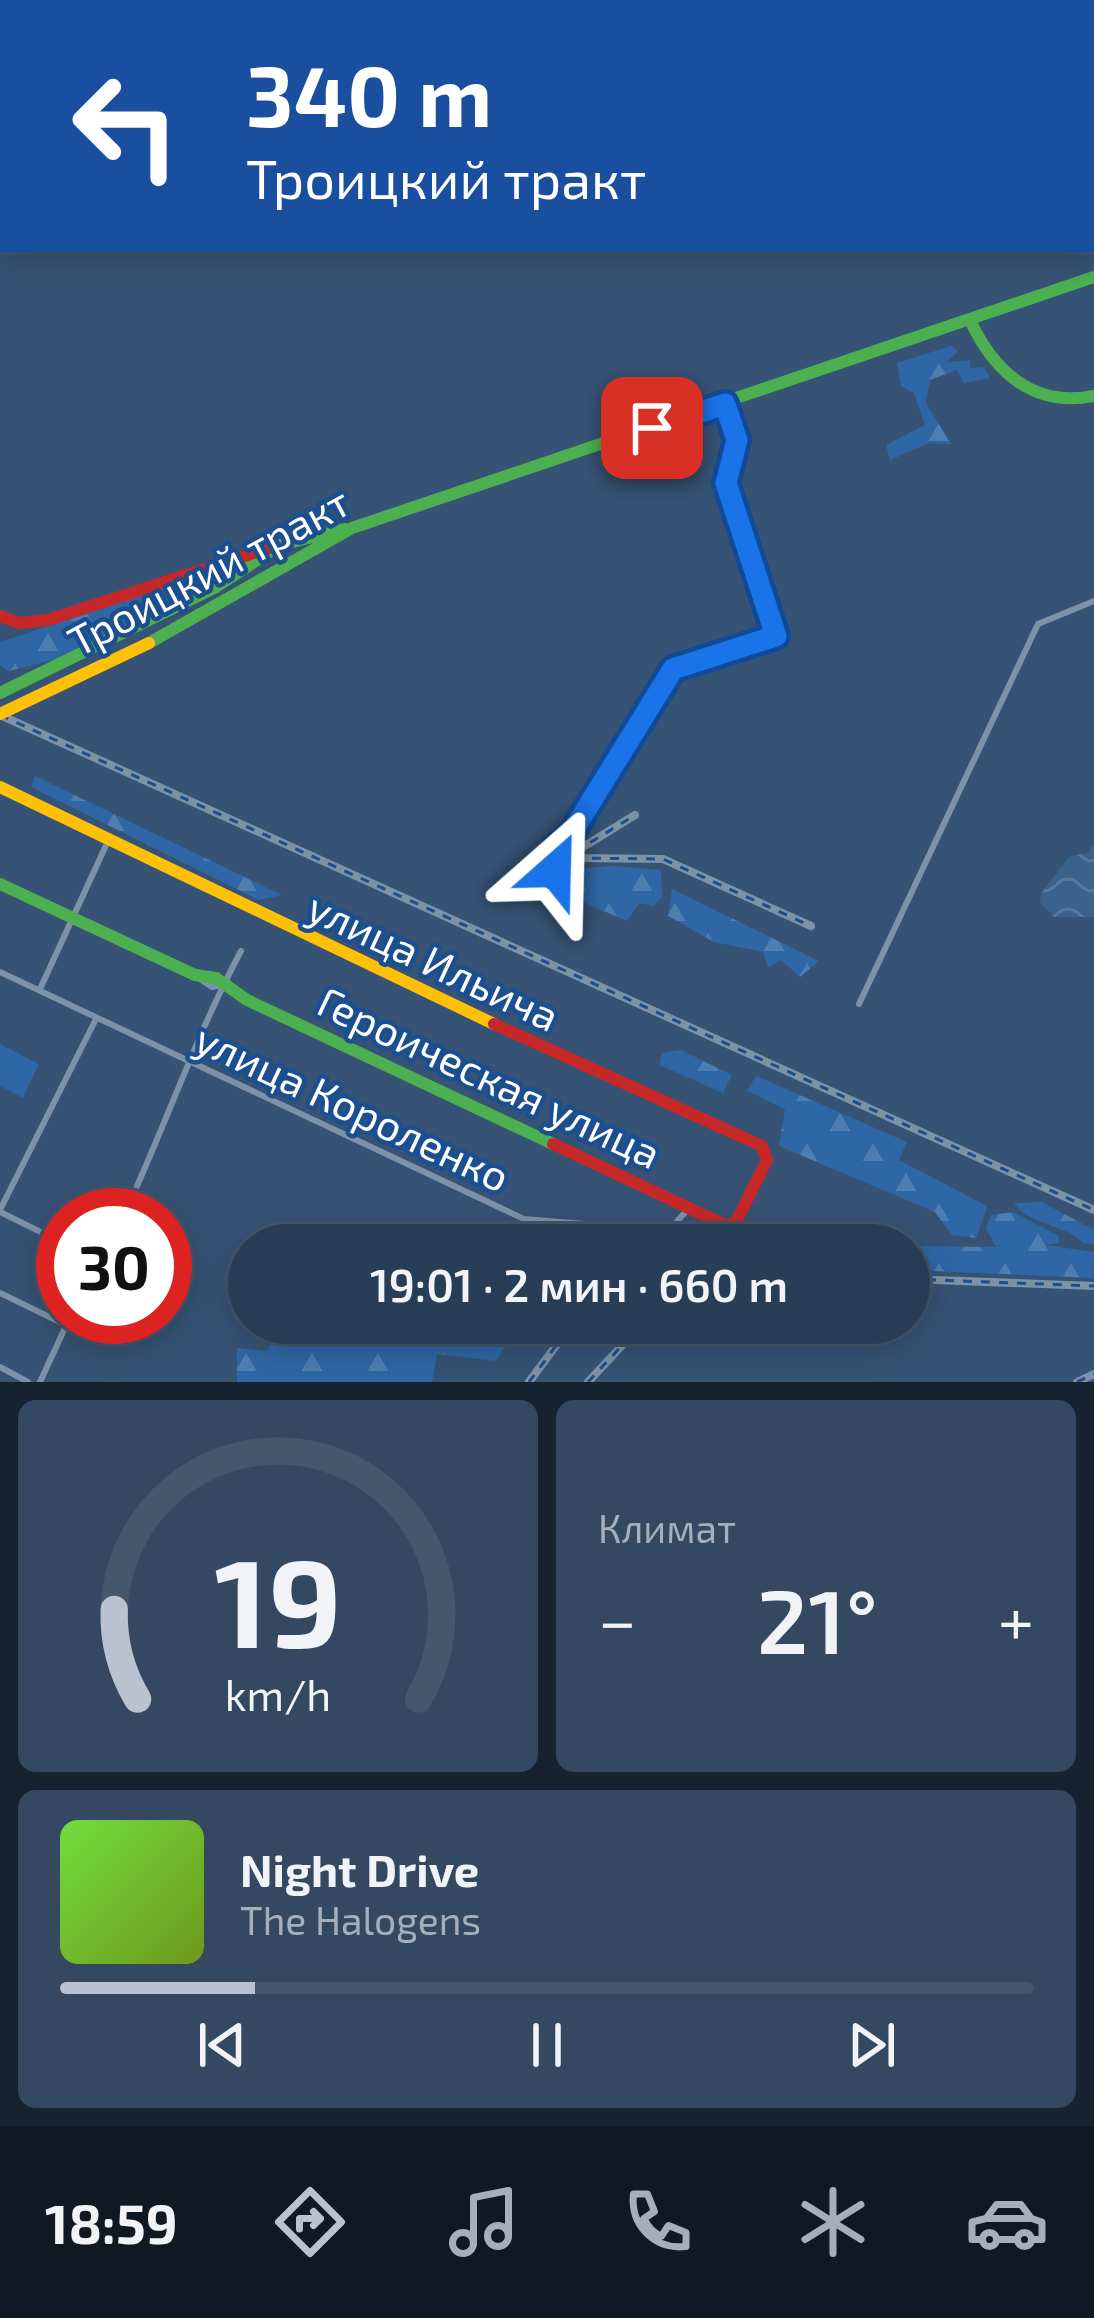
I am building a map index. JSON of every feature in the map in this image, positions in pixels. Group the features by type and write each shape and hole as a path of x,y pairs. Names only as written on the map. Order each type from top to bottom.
{"street":[{"name":"Троицкий тракт","path":"0,715 149,643 352,528 1094,277"},
{"path":"970,320 983,350 1019,385 1052,400 1094,396"},
{"path":"555,870 555,847 569,837 673,669 776,636 726,483 737,440 725,404"},
{"path":"0,616 19,623 48,620 238,554 352,528"},
{"path":"0,693 244,569 280,545"},
{"path":"238,554 246,561 244,569"},
{"path":"859,1004 1038,624 1094,601"},
{"name":"улица Ильича","path":"0,787 515,1036 762,1146 767,1160 733,1224"},
{"path":"40,989 108,841"},
{"name":"Героическая улица","path":"0,884 195,975 216,978 220,985 688,1209 729,1224"},
{"path":"137,1188 184,1086 189,1061 220,985 241,951"},
{"name":"улица Короленко","path":"0,972 538,1223 666,1229 688,1209"},
{"path":"36,1229 0,1211 96,1019"},
{"path":"0,1293 36,1308"},
{"path":"40,1382 57,1344"},
{"path":"0,1367 28,1382"}],"green space":[{"path":"951,346 958,351 947,362 970,360 970,368 984,367 990,378 964,383 957,370 930,380 926,403 951,444 929,443 890,460 886,445 925,425 914,393 901,386 897,363"},
{"path":"224,568 226,573 56,659 9,671 0,665 0,642"},
{"path":"35,776 282,895 259,900 31,787"},
{"path":"569,869 661,870 662,897 653,906 639,903 627,921 560,892"},
{"path":"672,889 819,961 800,977 781,960 768,967 763,952 714,942 668,916"},
{"path":"0,1044 39,1064 23,1098 0,1086"},
{"path":"681,1050 732,1075 723,1093 660,1065 662,1053"},
{"path":"756,1076 907,1142 899,1160 987,1206 976,1238 952,1235 935,1212 779,1146 785,1109 747,1091"},
{"path":"1042,1202 1094,1230 1094,1244 1029,1216 1014,1203"},
{"path":"1013,1212 1059,1236 1059,1243 1045,1245 1094,1252 1093,1278 930,1271 930,1246 996,1247 986,1228 991,1215"},
{"path":"271,1344 507,1344 496,1361 437,1354 432,1382 237,1382 237,1348 267,1351"}],"water":[{"path":"1094,844 1094,917 1054,917 1040,903 1041,893 1070,856 1088,853"}],"railway":[{"path":"0,715 1094,1210"},
{"path":"575,852 635,815"},
{"path":"574,858 663,859 811,926"},
{"path":"930,1280 1094,1286"},
{"path":"529,1382 557,1344"},
{"path":"588,1382 623,1344"},
{"path":"1077,1382 1094,1374"}],"traffic: fast":[{"path":"149,643 352,528 1094,277"},
{"path":"970,320 991,356 1018,382 1053,397 1094,396"},
{"path":"0,693 216,587 280,545 345,529"},
{"path":"0,884 195,975 216,978 247,1000 553,1144"}],"traffic: slow":[{"path":"0,714 149,643"},
{"path":"0,787 494,1024"}],"traffic: jam":[{"path":"0,616 19,623 48,620 275,546"},
{"path":"494,1024 762,1146 767,1160 736,1222 725,1225 553,1144"}],"route":[{"path":"555,870 555,847 569,837 673,669 776,636 726,483 737,440 725,404 652,428"}]}
